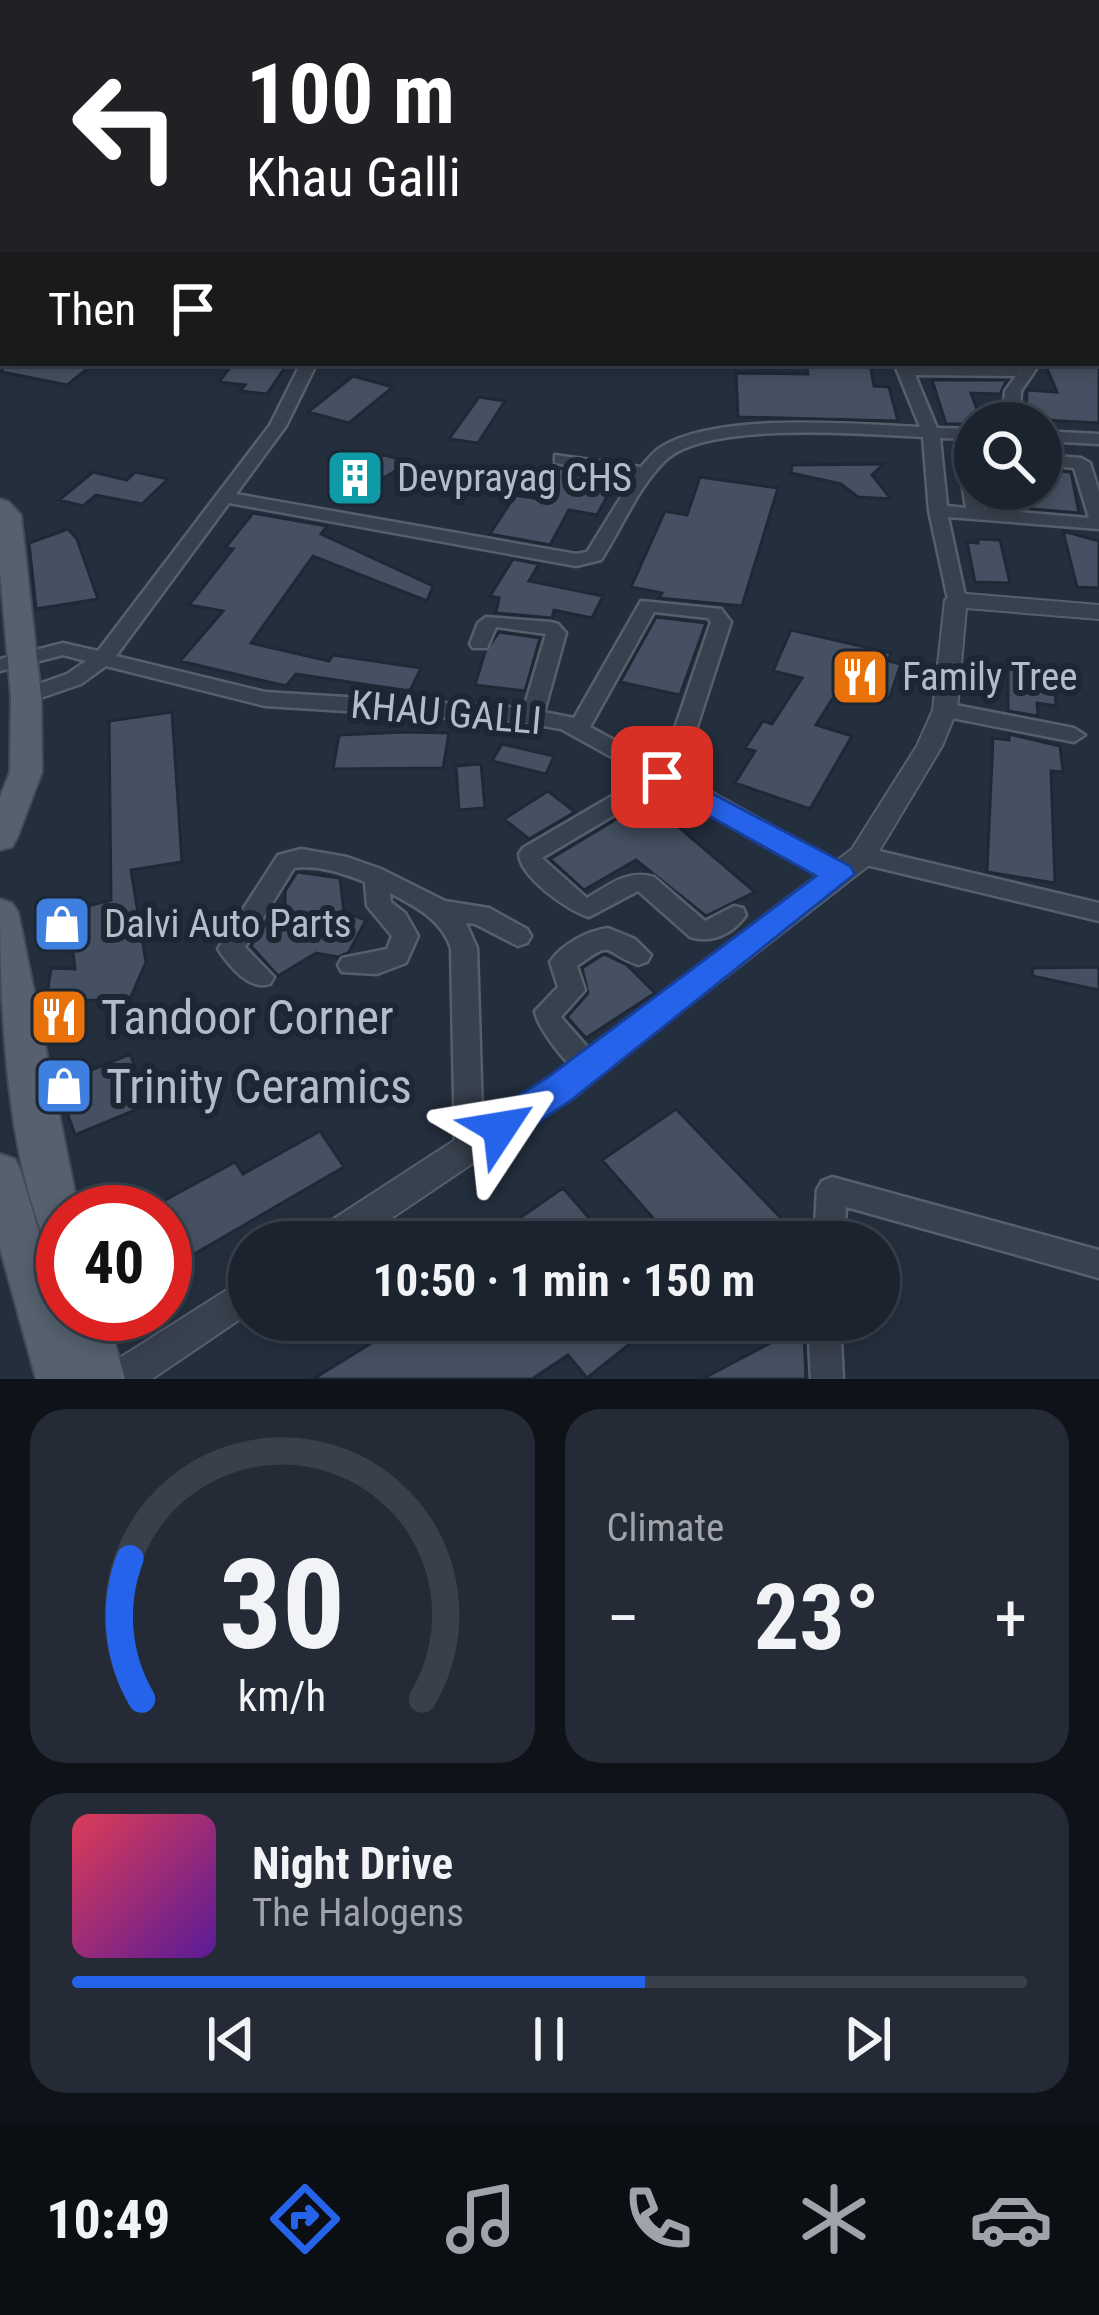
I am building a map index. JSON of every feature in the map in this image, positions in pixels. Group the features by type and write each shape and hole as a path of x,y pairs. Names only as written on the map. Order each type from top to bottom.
{"main road":[{"path":"0,507 8,514 11,533 11,662 26,696 26,772 0,838"},
{"path":"0,912 50,1185"},
{"path":"0,1172 59,1379"},
{"path":"92,1341 103,1379"}],"street":[{"path":"26,696 74,679 104,658 278,426 308,366"},
{"path":"359,1221 590,1065 851,865 929,746 944,710 956,600 938,511 931,433 904,366 1010,371 1011,366"},
{"path":"1012,402 1013,391 1030,366"},
{"path":"225,497 576,560 594,556 621,519 645,472 668,450 716,436 768,430 954,434"},
{"path":"1062,437 1099,439"},
{"path":"935,455 954,456"},
{"path":"561,459 645,472"},
{"path":"938,511 1099,522 1081,463 1062,462"},
{"path":"976,510 976,514"},
{"path":"956,600 1099,612"},
{"path":"578,729 648,604 714,614 721,622 665,779 531,854 530,861 579,905 589,908 635,882 645,884 699,930 710,932 734,915"},
{"path":"480,644 493,621 551,628 556,633 532,717"},
{"name":"KHAU GALLI","path":"11,662 63,649 265,699 532,717 578,729 665,779 851,865 1099,912"},
{"path":"944,710 1074,735"},
{"path":"261,977 231,949 286,862 296,856 335,860 424,898 453,922 464,948 469,1148"},
{"path":"351,965 377,964 397,956 405,936 396,920 379,906 377,880"},
{"path":"437,910 480,915 518,936"},
{"path":"590,1065 548,1019 548,1011 572,990 563,962 602,936 616,937 638,956"},
{"path":"830,1221 832,1190 1099,1264"},
{"path":"120,1379 228,1307"},
{"path":"825,1341 827,1379"}],"building":[{"path":"3,366 91,366 67,385 2,372"},
{"path":"231,366 286,366 267,394 240,391 245,385 219,382"},
{"path":"807,366 871,366 874,386 889,387 898,421 738,417 736,373 808,374"},
{"path":"1046,366 1099,366 1099,423 1062,421 1062,402 1027,402 1027,390 1057,392"},
{"path":"353,376 393,387 349,423 308,412"},
{"path":"932,380 1007,380 1000,394 971,393 974,402 954,402 954,424 946,424"},
{"path":"479,397 505,401 478,443 449,439"},
{"name":"Devprayag CHS","path":"384,455 410,462 380,480 380,494 367,501 349,500 330,461 353,465"},
{"path":"884,464 872,475 891,499 858,497 841,484 791,473 792,465"},
{"path":"558,468 617,478 597,515 569,510 550,545 490,534 515,495 540,499"},
{"path":"1062,471 1071,472 1079,513 1045,510 1062,510"},
{"path":"93,472 127,480 135,472 168,479 142,504 96,495 83,506 59,500"},
{"path":"700,477 778,488 742,606 659,598 662,593 631,587 665,511 687,515"},
{"path":"253,513 327,526 321,534 433,586 427,601 313,556 251,643 329,661 333,655 421,668 410,691 296,674 286,686 180,661 223,611 189,605 233,549 225,548"},
{"path":"68,529 77,539 98,599 36,609 29,543"},
{"path":"1063,531 1099,541 1099,588 1077,587"},
{"path":"977,539 1000,540 1010,583 975,582 967,542 978,543"},
{"path":"513,559 539,564 529,581 603,596 592,618 554,610 552,618 496,613 499,598 490,596"},
{"path":"656,617 706,623 680,695 620,682"},
{"path":"791,630 891,653 888,661 901,664 889,699 840,687 816,725 852,736 810,809 735,783 755,751 745,748 763,721 772,724 802,678 773,671"},
{"path":"499,632 540,638 525,691 475,685 485,652"},
{"path":"1008,668 1054,674 1056,706 1037,703 1038,716 1008,711"},
{"path":"172,712 182,862 131,870 146,962 129,1001 81,1000 69,1030 47,1033 44,1015 51,968 75,969 68,911 111,900 109,721"},
{"path":"449,733 443,768 333,769 339,735"},
{"path":"1009,734 1060,746 1063,772 1051,771 1055,883 987,872 993,738 1009,740"},
{"path":"502,744 554,756 546,774 492,761"},
{"path":"481,764 485,808 459,810 456,766"},
{"path":"548,791 575,812 529,839 504,819"},
{"path":"648,800 755,892 706,916 636,860 584,890 550,859"},
{"path":"297,872 340,878 344,912 366,920 349,952 338,957 316,953 278,976 251,946 263,927 285,911 285,891"},
{"path":"604,954 627,965 655,993 586,1038 567,1017 588,993 582,968"},
{"path":"1099,967 1099,990 1032,976 1033,968"},
{"path":"130,1054 150,1104 75,1135 57,1084"},
{"path":"676,1109 782,1219 656,1221 602,1160"},
{"path":"320,1131 344,1167 251,1221 228,1221 228,1234 192,1255 192,1185 235,1162 243,1174"},
{"path":"563,1188 592,1221 515,1221"},
{"path":"375,1341 634,1341 587,1378 568,1355 532,1379 313,1379"},
{"path":"774,1341 804,1341 806,1379 702,1379"}],"place":[{"name":"Devprayag CHS","path":"355,478"},
{"name":"Family Tree","path":"860,677"},
{"name":"Dalvi Auto Parts","path":"62,924"},
{"name":"Tandoor Corner","path":"59,1017"},
{"name":"Trinity Ceramics","path":"64,1086"}],"route":[{"path":"500,1128 560,1088 839,874 662,777"}]}
